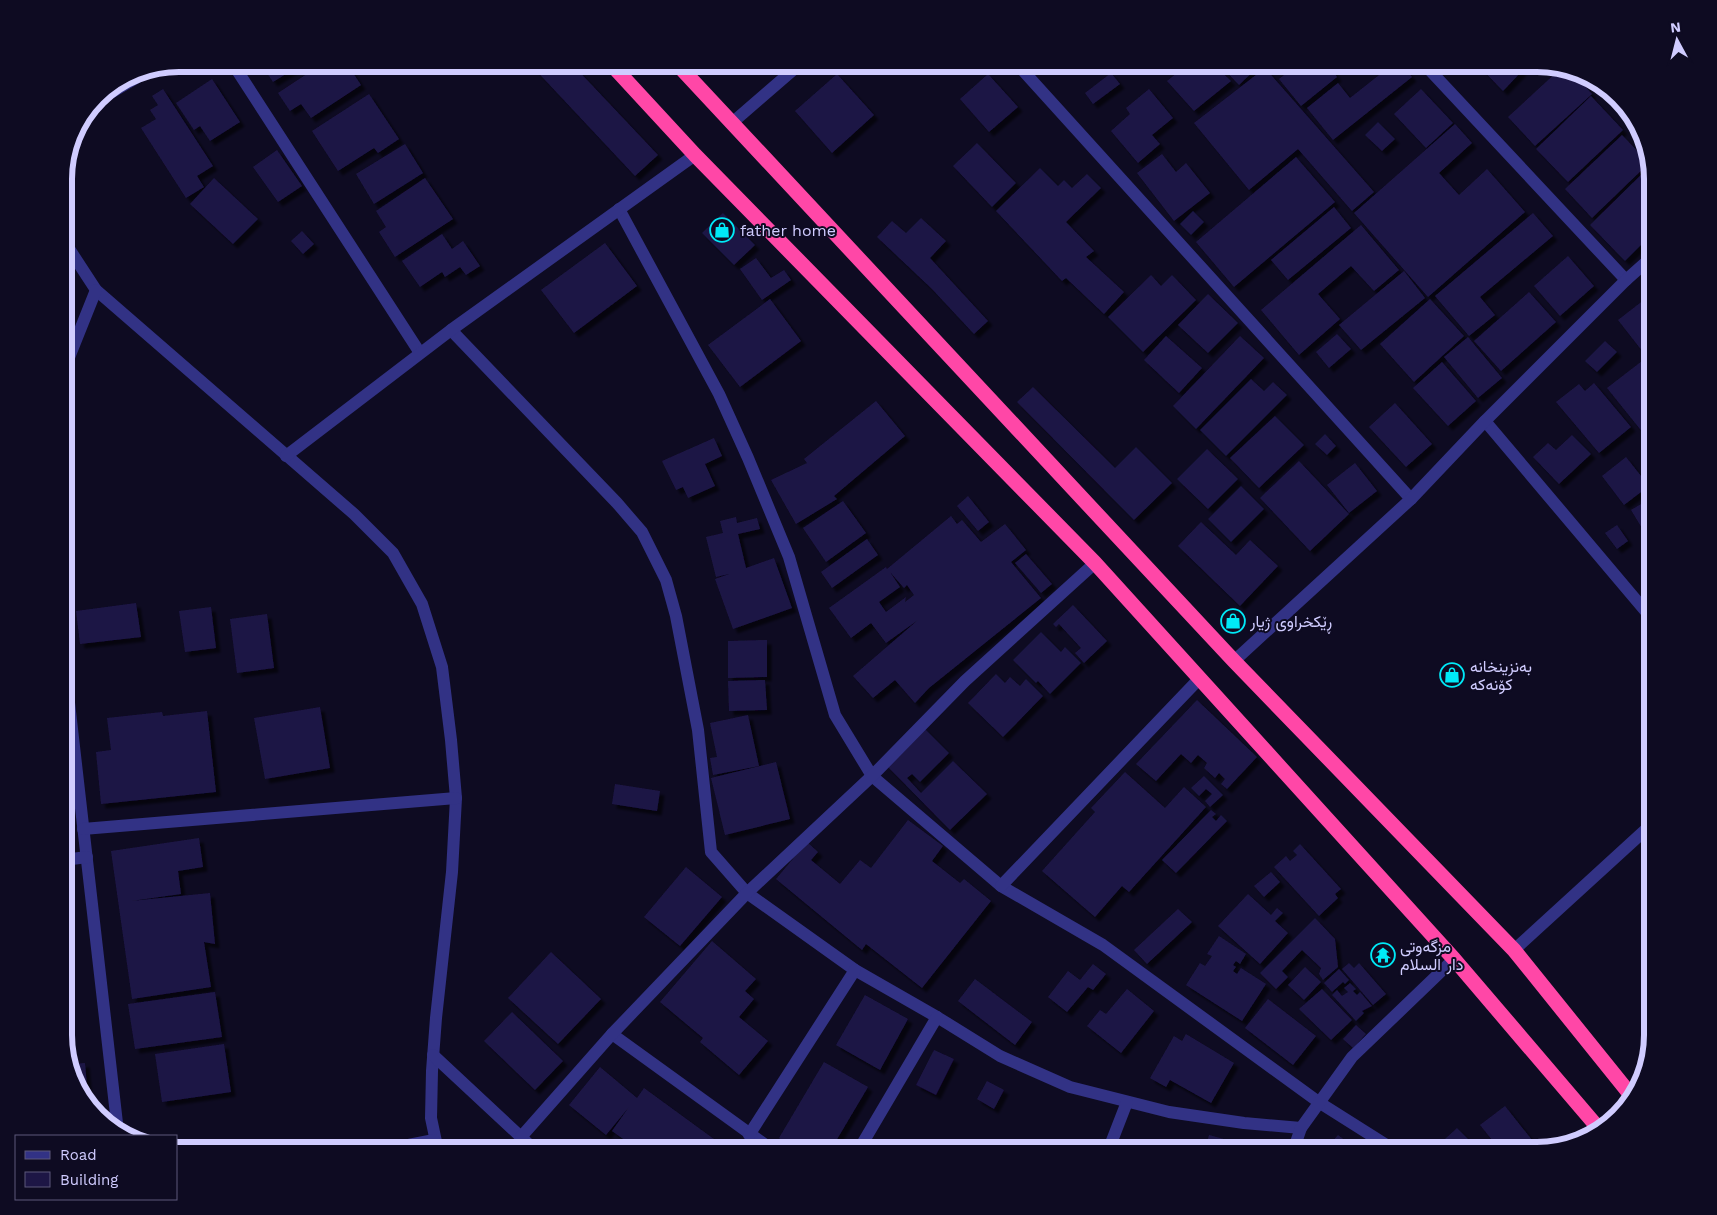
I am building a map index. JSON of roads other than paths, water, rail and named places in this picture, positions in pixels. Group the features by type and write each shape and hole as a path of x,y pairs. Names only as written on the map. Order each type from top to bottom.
{"highway":[{"path":"619,73 695,155 1095,563 1454,959 1596,1125"},
{"path":"686,73 1234,662 1514,950 1628,1092"}],"street":[{"path":"240,73 420,353"},
{"path":"732,122 789,73"},
{"path":"1026,73 1411,499"},
{"path":"1432,73 1626,280"},
{"path":"286,456 451,330 695,155"},
{"path":"620,209 719,394 748,458 789,557 835,715 872,776 1001,886 1103,945 1320,1103 1382,1142"},
{"path":"73,255 96,290 354,514 393,553 422,604 442,666 456,798 452,872 433,1055 431,1118 435,1142"},
{"path":"1234,662 1411,499 1485,421 1644,264"},
{"path":"73,348 96,290"},
{"path":"451,330 617,503 642,532 656,557 666,580 676,616 698,730 711,852 747,893 855,970 1000,1056 1070,1087 1169,1112 1244,1123 1301,1128"},
{"path":"1485,421 1644,609"},
{"path":"521,1137 612,1034 747,893 872,776 965,681 1095,563"},
{"path":"1001,886 1199,679"},
{"path":"73,740 117,1122"},
{"path":"83,829 456,798"},
{"path":"1514,950 1644,831"},
{"path":"73,859 86,857"},
{"path":"1296,1142 1301,1128 1352,1057 1454,959"},
{"path":"749,1135 855,970"},
{"path":"863,1142 937,1017"},
{"path":"612,1034 760,1142"},
{"path":"433,1055 526,1142"},
{"path":"1111,1142 1127,1102"}],"place":[{"name":"father home","path":"722,230"},
{"name":"ڕێکخراوی ژیار","path":"1233,621"},
{"name":"بەنزینخانە کۆنەکە","path":"1452,675"},
{"name":"مزگەوتی دار السلام","path":"1383,955"}]}
